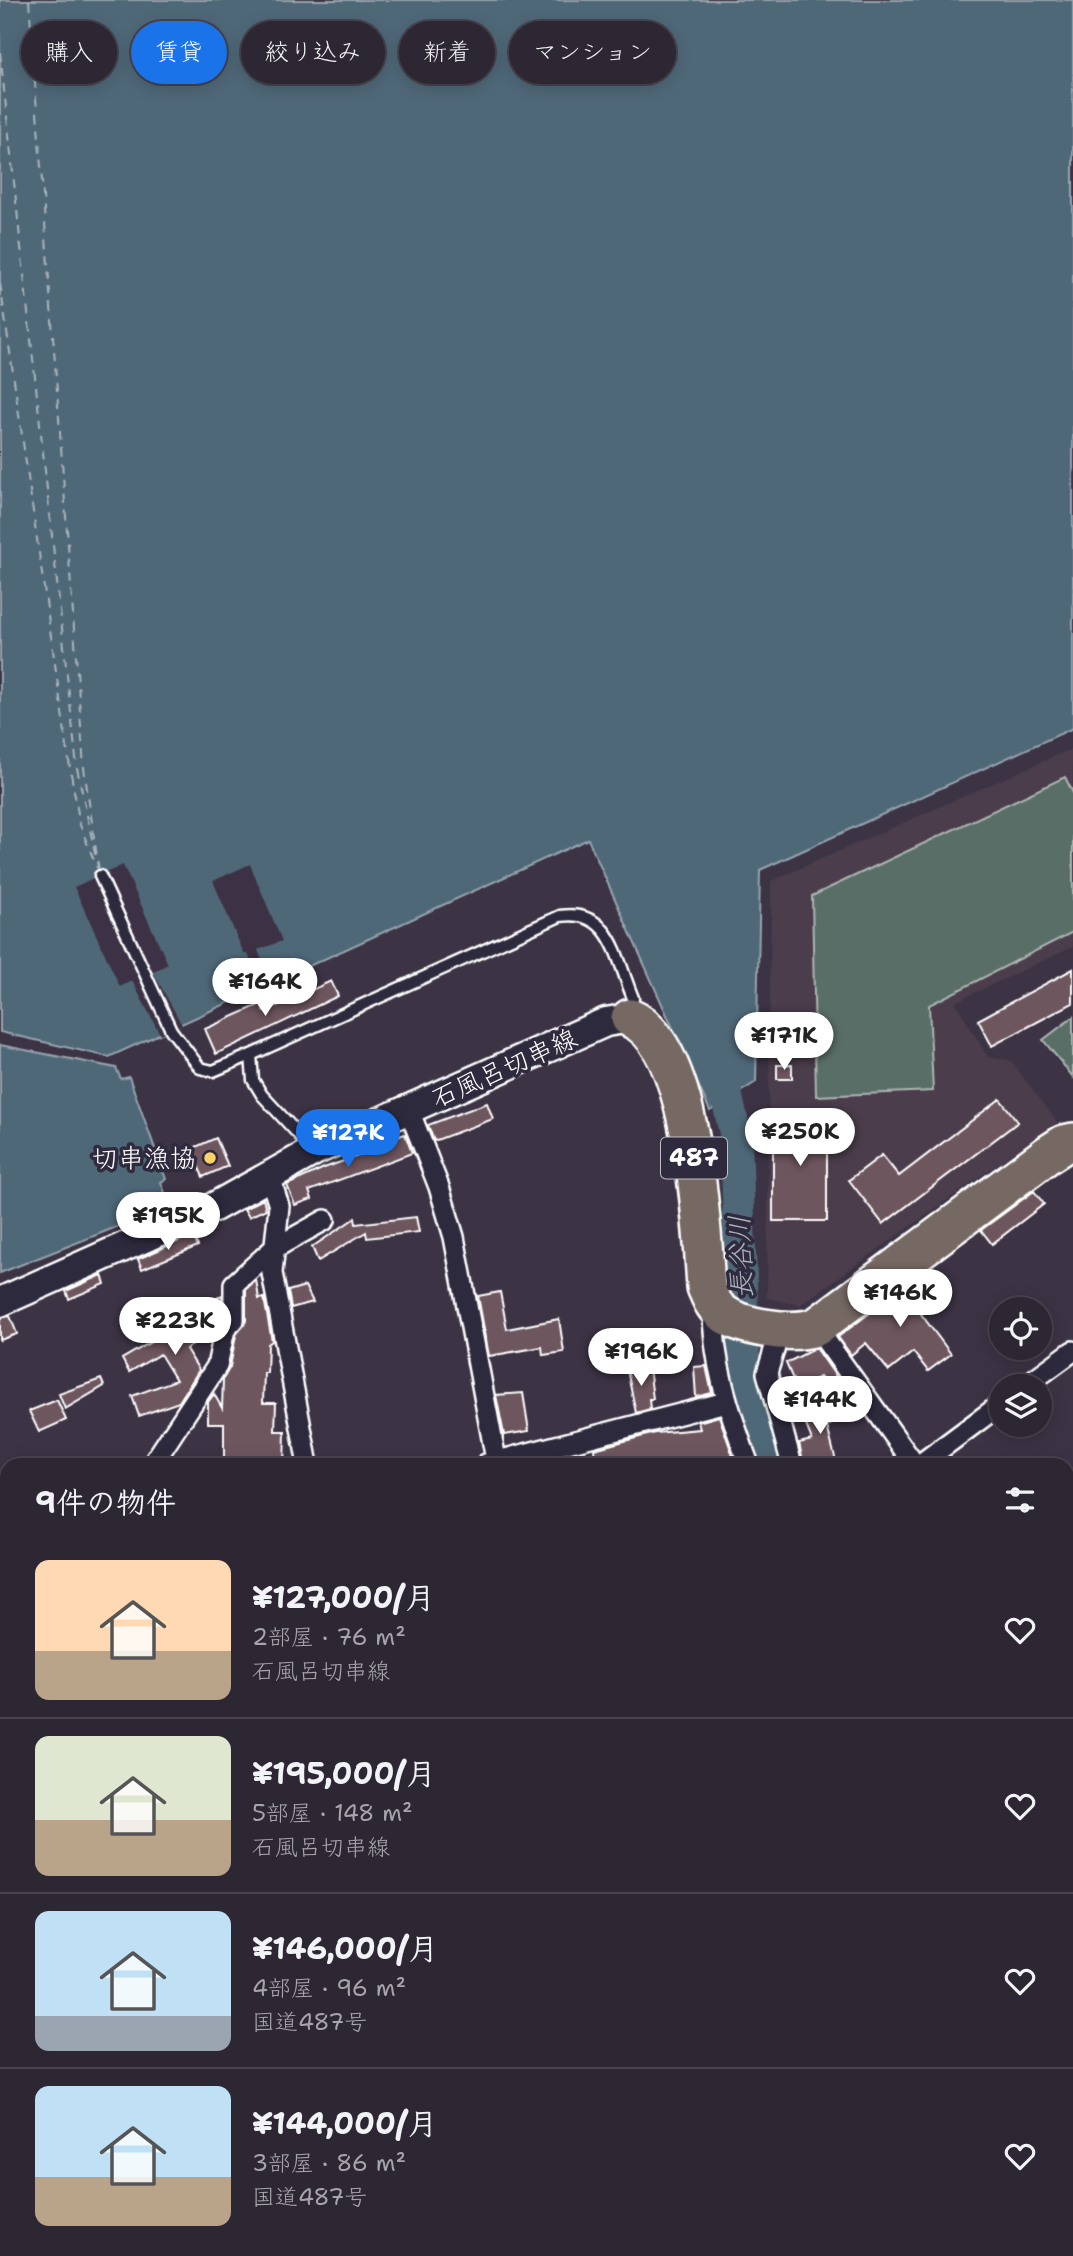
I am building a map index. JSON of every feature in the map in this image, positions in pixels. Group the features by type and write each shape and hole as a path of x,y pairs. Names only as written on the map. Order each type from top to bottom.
{"highway":[{"name":"487","path":"630,1018 642,1023 653,1034 677,1087 698,1177 706,1287 717,1307"},
{"path":"717,1307 772,1330 802,1332 816,1327 1047,1155 1073,1142"}],"main road":[{"name":"石風呂切串線","path":"0,1302 214,1207 314,1151 606,1022 630,1018"}],"street":[{"path":"409,1110 439,1186 454,1237 492,1458"},
{"path":"269,1174 279,1206 272,1273 307,1458"},
{"path":"157,1458 217,1366 225,1329 234,1320 234,1284 274,1249 326,1220"},
{"path":"717,1307 712,1340 726,1402 746,1458"},
{"path":"816,1327 912,1458"},
{"path":"772,1330 767,1373 790,1458"},
{"path":"1041,1374 1073,1351"},
{"path":"516,1458 726,1402"},
{"path":"927,1458 989,1413"}],"lane":[{"path":"100,876 171,1030 200,1068 213,1071 560,916 575,914 590,916 603,925 633,998 630,1018"},
{"path":"251,1055 253,1080 262,1095 314,1151"}],"shaded area":[{"path":"1073,748 1073,947 955,1002 988,1057 1010,1060 1057,1122 800,1305 767,1298 771,881"}],"green space":[{"path":"1065,777 1073,793 1073,932 929,1005 933,1091 816,1096 812,896"},
{"path":"1073,1017 1073,1077 1043,1040"}],"water":[{"path":"0,0 1073,0 1073,728 760,870 756,1082 710,1111 588,839 109,1057 0,1032"},
{"path":"0,1045 116,1068 121,1079 129,1077 166,1179 161,1182 170,1206 0,1273"}],"pier":[{"path":"250,864 282,941 258,950 271,984 262,988 248,954 244,954 213,881"},
{"path":"123,865 168,964 153,972 182,1025 160,1034 132,981 120,987 74,887"}],"building":[{"path":"1073,969 1073,1003 992,1046 978,1020"},
{"path":"331,981 338,996 216,1054 205,1029 261,1004 264,1012"},
{"path":"777,1065 792,1065 792,1079 777,1079"},
{"path":"1000,1099 1018,1122 883,1224 849,1180 882,1155 899,1176"},
{"path":"487,1103 493,1119 434,1141 428,1125"},
{"path":"773,1116 827,1116 827,1221 773,1221"},
{"path":"405,1134 412,1153 309,1191 312,1199 295,1205 287,1185 324,1168 391,1144 390,1139"},
{"name":"切串漁協","path":"216,1138 228,1166 203,1177 191,1149"},
{"path":"1034,1191 1044,1204 992,1244 981,1230"},
{"path":"263,1199 266,1209 249,1217 244,1209"},
{"path":"416,1217 419,1232 367,1238 366,1232 318,1261 312,1247 355,1218 356,1224"},
{"path":"192,1235 198,1246 142,1269 138,1259"},
{"path":"923,1273 935,1289 926,1296 933,1305 921,1314 951,1354 928,1371 913,1352 889,1371 866,1343 851,1355 838,1337"},
{"path":"102,1275 105,1284 69,1299 66,1291"},
{"path":"256,1280 259,1299 264,1298 272,1341 268,1344 263,1403 276,1403 275,1431 285,1431 284,1458 224,1458 224,1423 208,1423 208,1402 214,1394 222,1408 223,1379 230,1367 236,1335 246,1321 246,1289"},
{"path":"305,1286 313,1302 291,1308 288,1291"},
{"path":"500,1292 507,1329 559,1319 564,1352 543,1355 542,1347 489,1356 478,1296"},
{"path":"222,1295 222,1315 212,1333 186,1349 199,1370 179,1402 139,1416 132,1396 176,1380 160,1354 129,1372 122,1359 182,1324 180,1321"},
{"path":"10,1316 17,1334 0,1340 0,1318"},
{"path":"816,1348 847,1392 838,1399 820,1377 796,1387 786,1363"},
{"path":"706,1366 712,1393 696,1397 694,1367"},
{"path":"649,1367 653,1399 649,1399 650,1409 636,1413 627,1370"},
{"path":"101,1379 104,1386 65,1409 59,1394"},
{"path":"523,1393 529,1431 504,1435 496,1395"},
{"path":"57,1400 66,1420 39,1432 29,1411"},
{"path":"833,1401 842,1419 827,1426 835,1458 802,1458 799,1443 812,1440 802,1415"},
{"path":"719,1416 733,1456 595,1458 594,1449 655,1433 700,1429 698,1422"}],"waterway":[{"name":"長谷川","path":"718,1058 736,1137 744,1366 754,1421 766,1458"}],"ferry route":[{"path":"29,0 84,768 99,871"},
{"path":"0,52 77,768 99,872"},
{"path":"0,283 70,768 80,825 97,868"}],"place":[{"name":"切串漁協","path":"210,1158"}]}
